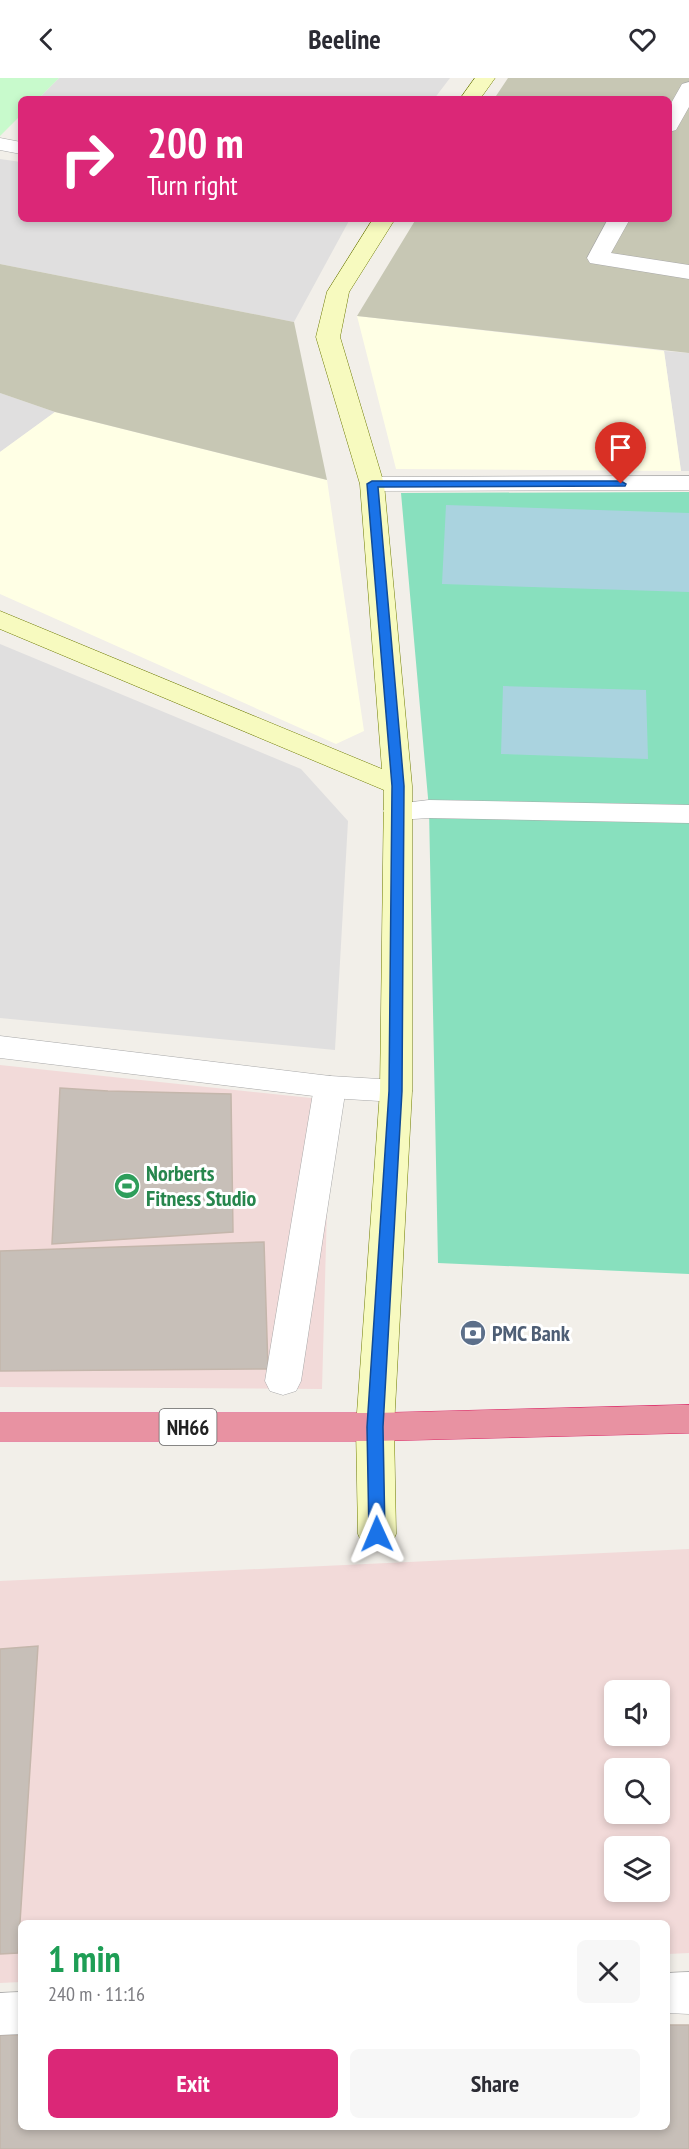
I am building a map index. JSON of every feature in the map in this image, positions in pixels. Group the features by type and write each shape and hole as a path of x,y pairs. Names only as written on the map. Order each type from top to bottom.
{"highway":[{"name":"NH66","path":"0,1427 375,1427 689,1419"}],"street":[{"path":"472,96 485,78"},
{"path":"672,120 689,88"},
{"path":"0,144 18,147"},
{"path":"377,1534 375,1427 396,1091 398,798 372,484 328,337 338,292 382,222"},
{"path":"617,222 598,258 689,272"},
{"path":"372,484 689,483"},
{"path":"0,619 398,798 429,809 689,814"},
{"path":"0,1047 330,1087 396,1091"},
{"path":"283,1381 330,1087"},
{"path":"670,1993 689,1992"},
{"path":"0,2014 18,2013"}],"shaded area":[{"path":"59,78 450,78 436,96 41,96"},
{"path":"508,78 689,78 689,353 357,316 414,222 672,222 672,96 496,96"},
{"path":"0,159 18,162 18,222 348,222 294,322 0,264"},
{"path":"0,264 294,322 327,480 55,412 0,393"},
{"path":"357,316 664,351 681,471 396,469"},
{"path":"664,351 689,353 689,471 681,471"},
{"path":"0,393 55,412 0,452"},
{"path":"55,412 327,480 364,731 336,744 0,594 0,452"},
{"path":"0,644 301,769 348,821 335,1050 0,1018"},
{"path":"0,1065 330,1100 322,1389 0,1387"},
{"path":"689,1549 689,1953 670,1954 670,1920 18,1920 18,1982 0,1983 0,1581"}],"green space":[{"path":"0,78 59,78 41,96 18,96 18,118 0,136"},
{"path":"689,492 689,1274 438,1263 429,809 401,493"}],"water":[{"path":"446,505 689,513 689,592 442,584"},
{"path":"503,686 646,690 648,759 501,754"}],"building":[{"path":"60,1088 231,1094 233,1232 52,1244"},
{"path":"264,1242 268,1369 0,1371 0,1251"},
{"path":"38,1646 20,1920 18,1920 18,1953 0,1954 0,1649"},
{"path":"670,2025 689,2025 689,2149 0,2149 0,2035 18,2035 18,2130 670,2130"}],"place":[{"name":"Norberts Fitness Studio","path":"127,1186"},
{"name":"PMC Bank","path":"473,1333"}],"route":[{"path":"377,1534 375,1427 396,1091 398,786 372,484 621,484"}]}
